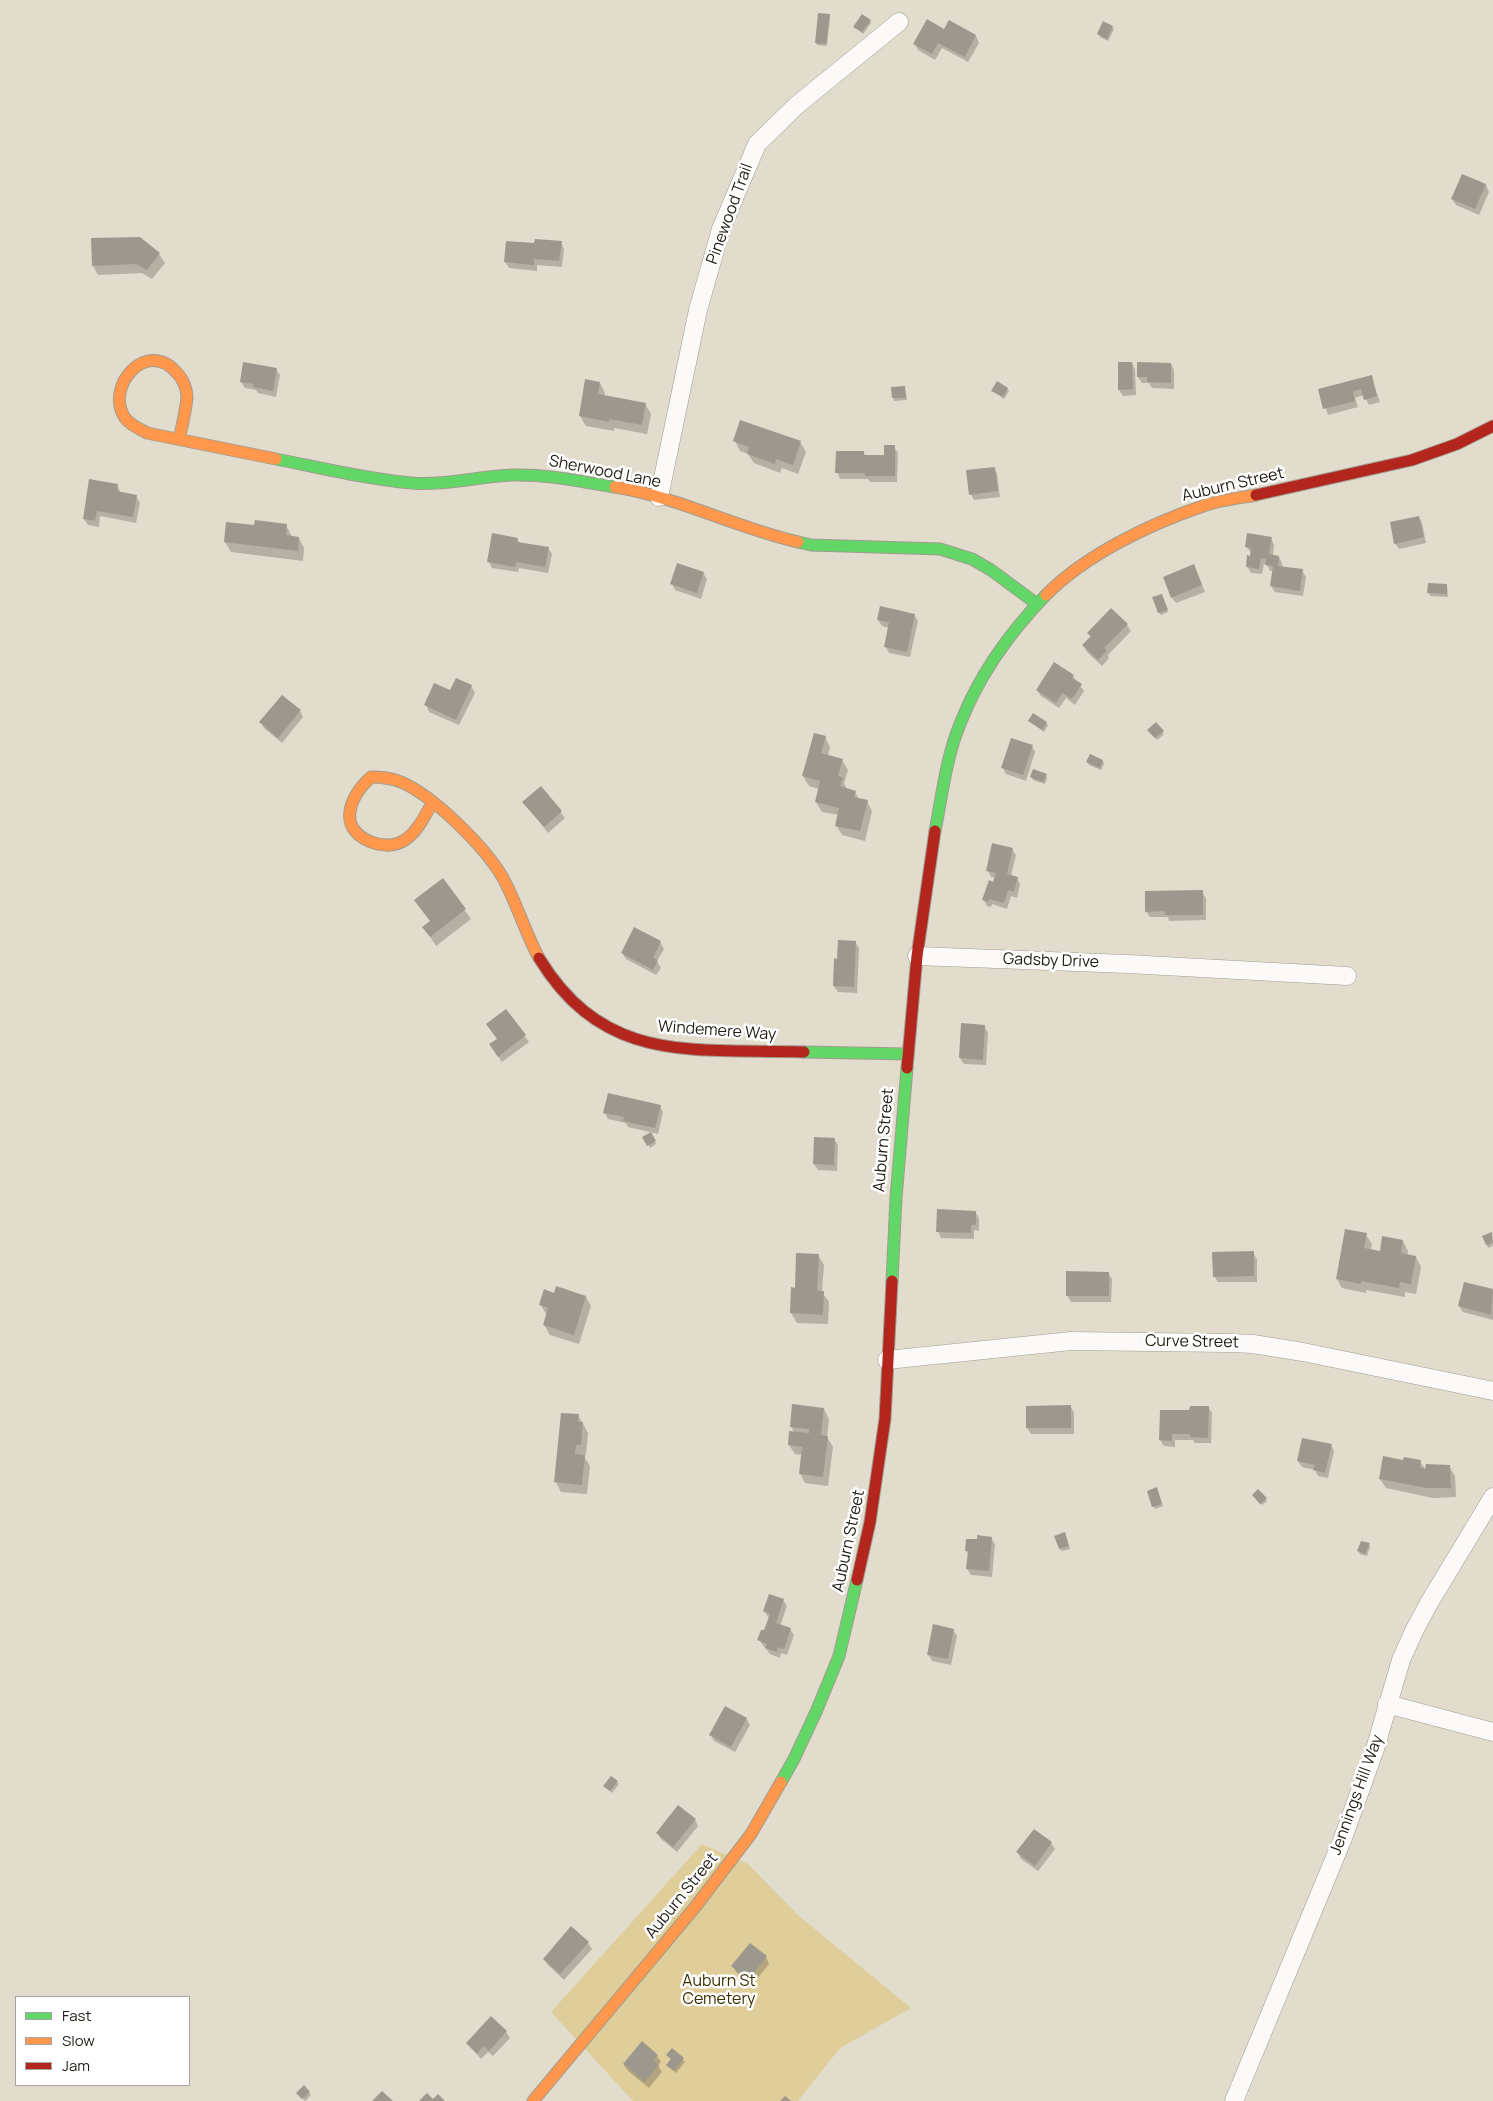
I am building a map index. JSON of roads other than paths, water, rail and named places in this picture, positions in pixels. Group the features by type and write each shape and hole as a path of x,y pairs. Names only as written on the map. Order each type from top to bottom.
{"street":[{"name":"Pinewood Trail","path":"658,497 698,310 721,230 757,144 797,105 899,22"},
{"name":"Sherwood Lane","path":"179,439 187,397 184,381 171,366 153,360 144,361 132,371 121,388 119,402 124,417 147,433 368,477 412,483 443,483 495,475 544,476 621,488 658,497 750,530 796,542 823,546 928,548 951,551 972,559 991,570 1037,604"},
{"name":"Auburn Street","path":"533,2101 733,1859 769,1803 816,1712 842,1647 870,1522 885,1419 896,1198 917,956 938,810 959,725 975,689 1009,637 1037,604 1070,574 1105,550 1141,531 1183,512 1233,498 1292,488 1412,460 1457,444 1493,426"},
{"name":"Windemere Way","path":"432,803 416,830 399,844 382,846 374,844 356,832 351,824 350,808 356,790 371,777 384,777 411,786 432,803 465,830 501,876 537,957 555,984 580,1009 610,1029 644,1042 681,1048 908,1054"},
{"name":"Gadsby Drive","path":"917,956 1347,976"},
{"name":"Curve Street","path":"887,1360 1071,1341 1229,1343 1303,1352 1493,1391"},
{"name":"Jennings Hill Way","path":"1234,2101 1304,1936 1342,1838 1374,1749 1401,1660 1415,1629 1493,1497"},
{"path":"1387,1704 1493,1732"}],"park label":[{"name":"Auburn St Cemetery","path":"719,1991"}]}
